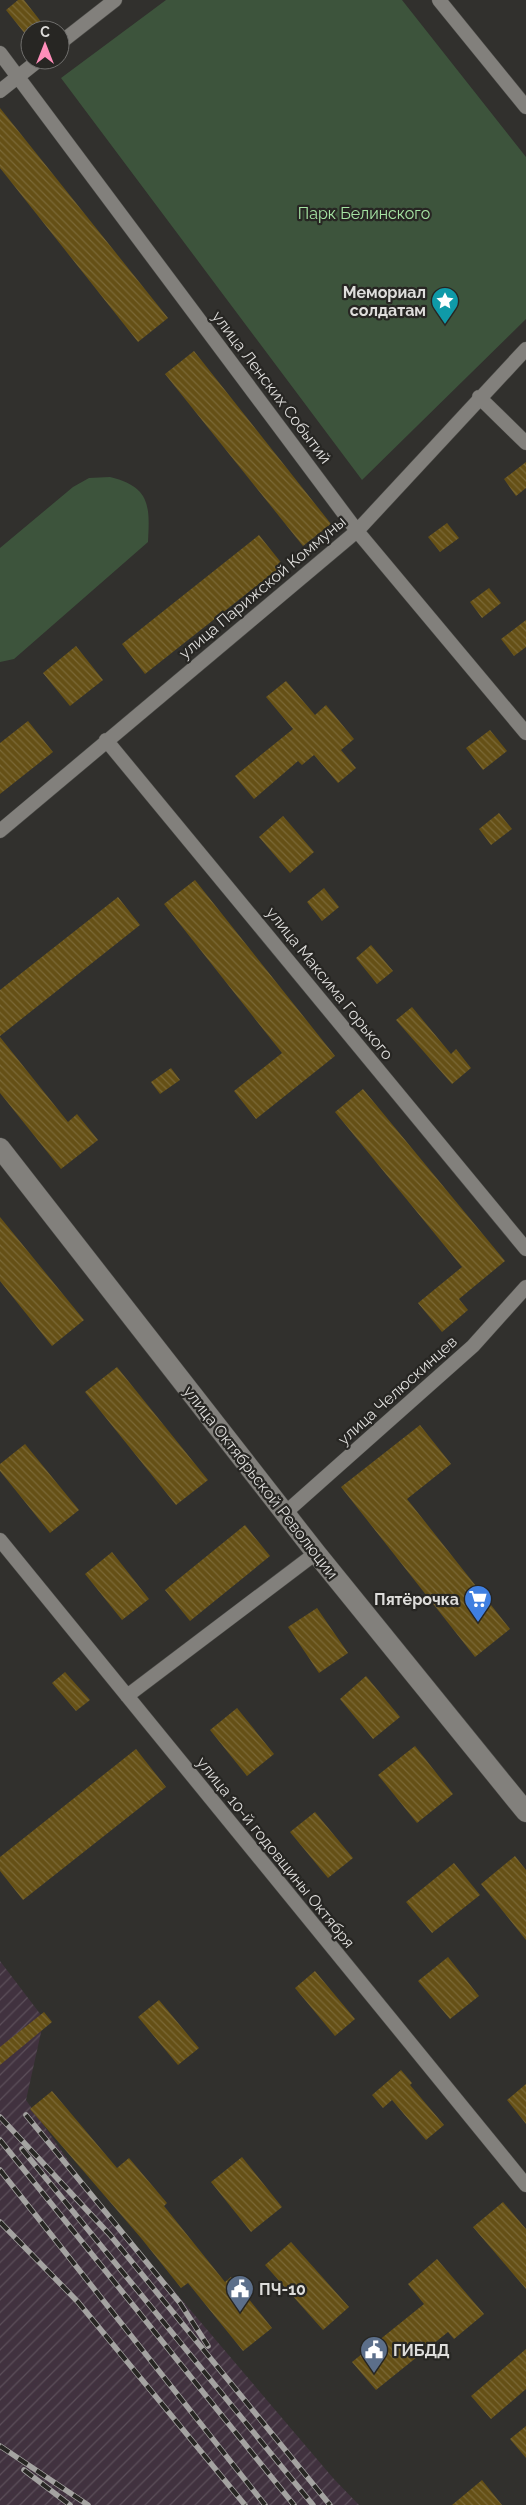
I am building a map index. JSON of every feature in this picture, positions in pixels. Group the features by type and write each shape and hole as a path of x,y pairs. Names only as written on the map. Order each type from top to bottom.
{"street":[{"path":"70,35 115,0"},
{"path":"439,0 526,107"},
{"name":"улица Ленских Событий","path":"0,53 357,531 526,733"},
{"path":"0,91 26,70"},
{"name":"улица Парижской Коммуны","path":"0,831 357,531 479,397 526,349"},
{"path":"479,397 526,444"},
{"name":"улица Максима Горького","path":"106,740 526,1249"},
{"name":"улица Октябрьской Революции","path":"0,1148 316,1554 526,1812"},
{"name":"улица Челюскинцев","path":"285,1513 473,1346 526,1286"},
{"name":"улица 10-й годовщины Октября","path":"0,1540 526,2185"},
{"path":"127,1696 316,1554"}],"shaded area":[{"path":"0,1961 44,2019 26,2100 91,2193 333,2478 359,2505 0,2505"}],"green space":[{"name":"Парк Белинского","path":"166,0 402,0 526,157 526,319 362,480 61,78"},
{"path":"110,477 133,486 145,499 149,518 148,542 14,659 0,662 0,548 73,487 89,478"}],"building":[{"path":"18,0 24,0 40,20 20,20 20,28 6,10"},
{"path":"0,108 168,318 138,342 0,168"},
{"path":"194,351 331,524 303,546 165,374"},
{"path":"526,462 526,488 516,496 504,479"},
{"path":"447,523 459,538 440,552 428,537"},
{"path":"259,535 283,565 145,674 122,644"},
{"path":"489,588 501,603 482,618 470,602"},
{"path":"526,620 526,647 514,656 501,639"},
{"path":"76,646 103,680 70,706 43,673"},
{"path":"286,681 315,715 326,705 354,739 341,750 356,768 338,783 314,755 302,765 298,761 254,799 235,776 293,729 266,697"},
{"path":"28,721 53,752 0,794 0,743"},
{"path":"490,730 507,751 483,770 466,748"},
{"path":"499,813 512,829 491,845 479,829"},
{"path":"283,816 314,852 290,873 259,837"},
{"path":"195,880 335,1056 256,1119 234,1091 282,1053 164,904"},
{"path":"324,888 339,907 322,921 307,902"},
{"path":"118,897 140,925 0,1036 0,990"},
{"path":"371,945 393,971 377,984 356,958"},
{"path":"412,1007 451,1054 456,1049 471,1068 452,1084 396,1020"},
{"path":"0,1037 68,1122 77,1114 98,1140 61,1169 0,1093"},
{"path":"171,1068 180,1080 160,1094 151,1082"},
{"path":"363,1089 505,1261 459,1299 468,1310 442,1332 418,1303 462,1267 335,1112"},
{"path":"0,1217 84,1320 52,1346 0,1281"},
{"path":"117,1367 208,1480 176,1505 85,1392"},
{"path":"420,1425 451,1464 407,1499 510,1629 475,1657 341,1487"},
{"path":"25,1444 79,1510 50,1533 0,1471 0,1464"},
{"path":"245,1525 270,1556 190,1621 165,1590"},
{"path":"112,1552 149,1599 122,1620 85,1574"},
{"path":"317,1608 348,1653 319,1673 288,1627"},
{"path":"65,1672 90,1700 76,1711 52,1683"},
{"path":"366,1676 400,1717 373,1739 340,1699"},
{"path":"237,1708 274,1754 247,1776 210,1730"},
{"path":"415,1746 453,1794 417,1823 378,1775"},
{"path":"136,1749 166,1787 23,1900 0,1871 0,1857"},
{"path":"315,1812 353,1858 328,1878 290,1832"},
{"path":"515,1856 526,1870 526,1940 481,1884"},
{"path":"454,1863 480,1895 432,1933 406,1902"},
{"path":"448,1957 479,1996 450,2019 418,1981"},
{"path":"315,1971 355,2019 335,2036 295,1988"},
{"path":"159,2000 199,2048 178,2065 138,2017"},
{"path":"44,2012 52,2022 0,2065 0,2047"},
{"path":"401,2070 412,2083 410,2085 444,2125 426,2140 392,2100 383,2108 372,2095"},
{"path":"526,2084 526,2124 507,2100"},
{"path":"52,2091 117,2168 129,2158 167,2203 164,2206 225,2282 231,2277 272,2328 243,2351 188,2283 181,2288 141,2238 30,2109"},
{"path":"242,2157 282,2207 251,2232 211,2182"},
{"path":"503,2202 526,2229 526,2289 473,2227"},
{"path":"291,2242 349,2307 323,2330 265,2265"},
{"path":"437,2259 484,2314 454,2339 448,2332 376,2390 352,2362 424,2304 408,2284"},
{"path":"526,2349 526,2389 491,2419 471,2396"},
{"path":"526,2426 526,2458 510,2439"},
{"path":"482,2480 502,2505 452,2505"}],"railway":[{"path":"26,2115 180,2303 208,2346"},
{"path":"0,2117 110,2235 330,2505"},
{"path":"0,2140 294,2505"},
{"path":"22,2149 313,2505"},
{"path":"0,2170 265,2505"},
{"path":"0,2222 78,2302 245,2505"},
{"path":"0,2446 88,2505"},
{"path":"24,2470 70,2505"}],"place":[{"name":"Мемориал солдатам","path":"445,325"},
{"name":"Пятёрочка","path":"478,1623"},
{"name":"ПЧ-10","path":"240,2313"},
{"name":"ГИБДД","path":"374,2374"}]}
